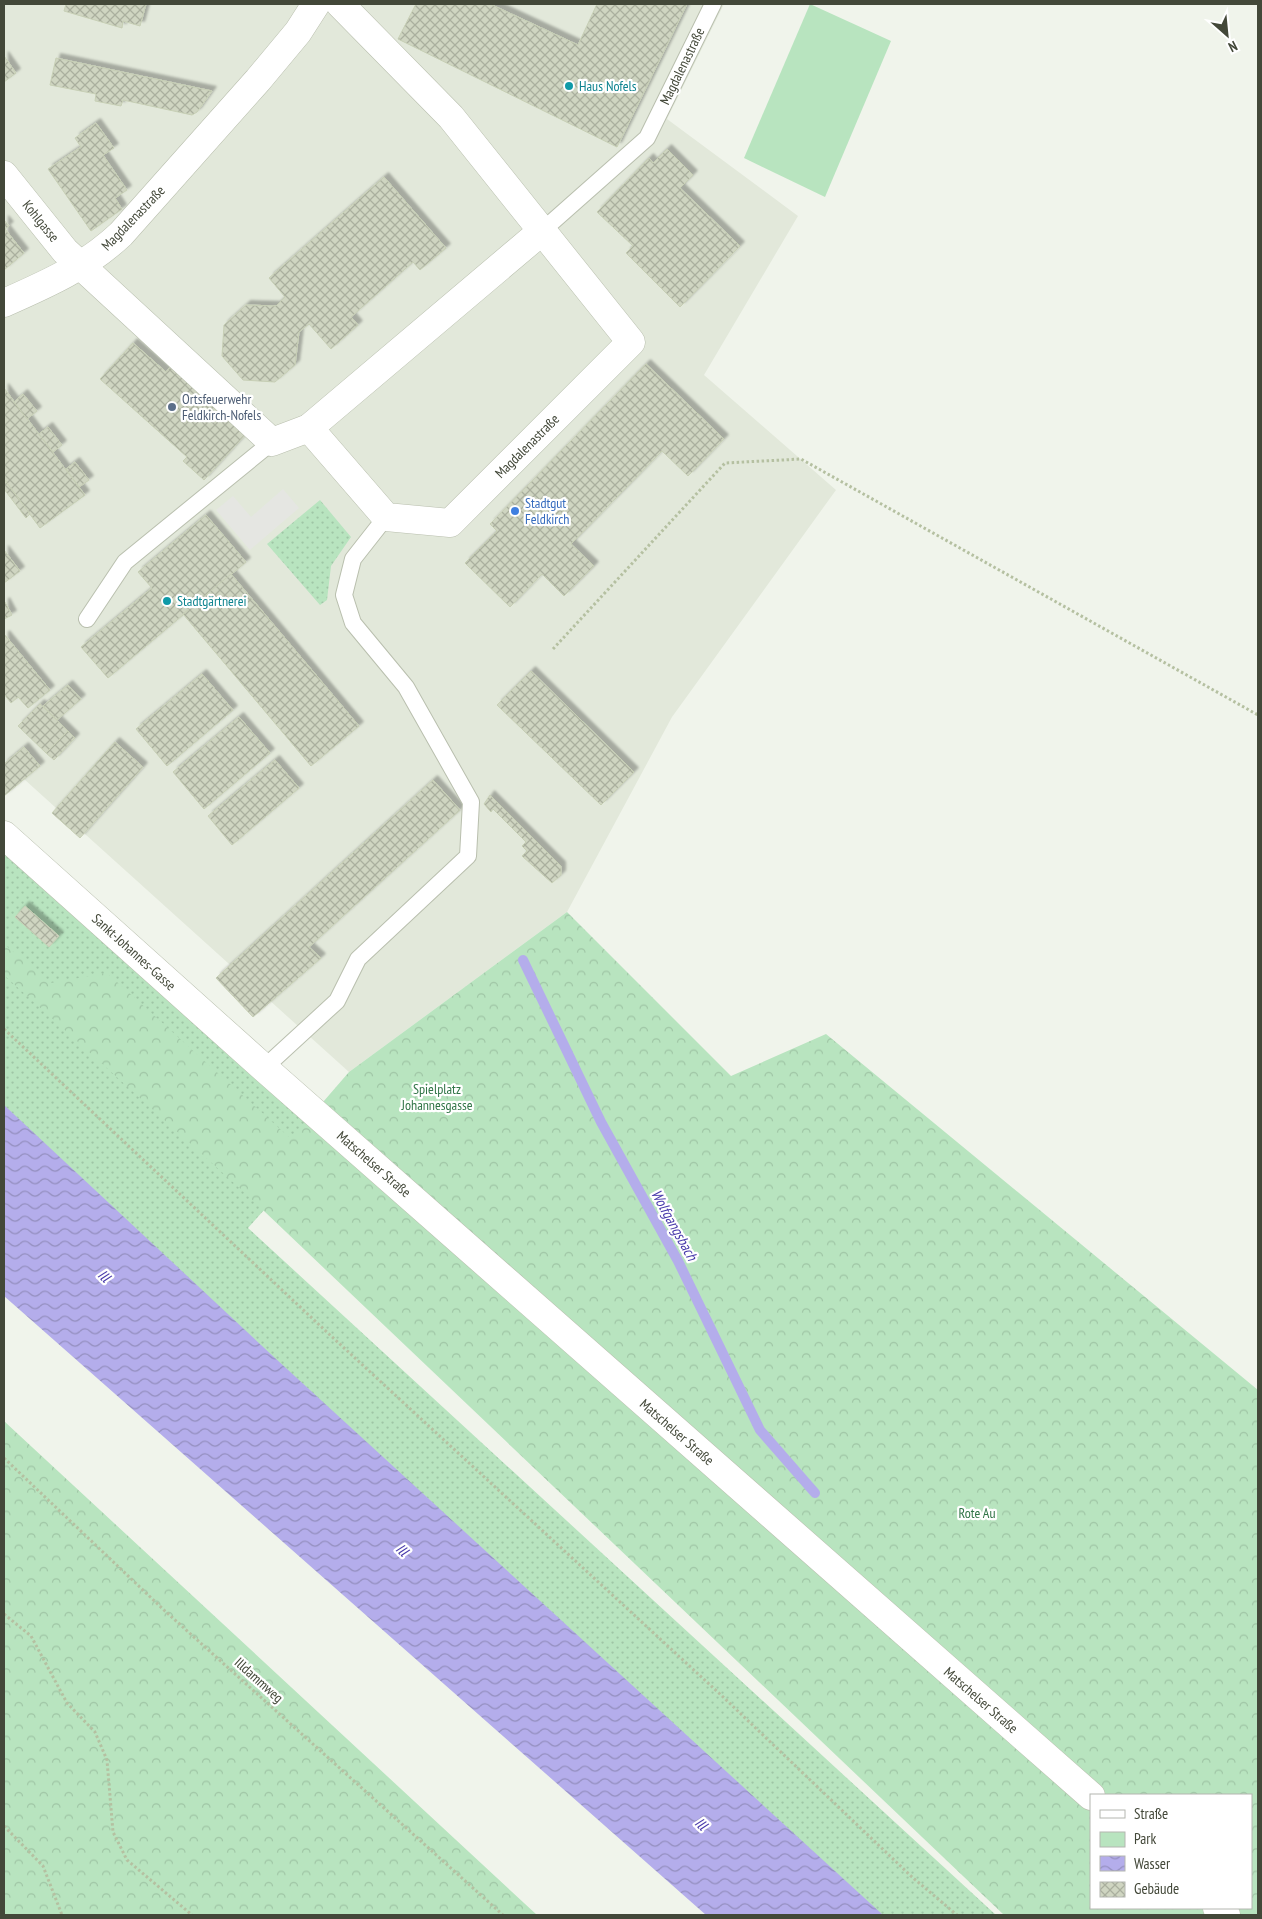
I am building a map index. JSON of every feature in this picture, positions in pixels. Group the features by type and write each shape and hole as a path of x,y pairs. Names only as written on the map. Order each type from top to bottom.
{"street":[{"name":"Magdalenastraße","path":"80,265 104,250 121,234 275,60 298,32 316,4"},
{"name":"Magdalenastraße","path":"340,4 451,116 631,342 450,523 386,518"},
{"name":"Kohlgasse","path":"4,175 65,251 80,265"},
{"name":"Magdalenastraße","path":"272,442 309,428 542,231"},
{"path":"4,302 54,281 80,265 272,442"},
{"path":"309,428 386,518"},
{"name":"Sankt-Johannes-Gasse","path":"4,836 264,1068"},
{"name":"Matschelser Straße","path":"264,1068 1090,1795"}],"lane":[{"name":"Magdalenastraße","path":"542,231 647,138 713,4"},
{"path":"86,619 125,562 272,442"},
{"path":"264,1068 336,1001 358,959 468,856 471,802 406,687 353,623 344,595 353,559 386,518"}],"path":[{"path":"553,649 725,463 800,459 1258,715"},
{"path":"4,1029 330,1336 721,1695 912,1877 958,1915"},
{"name":"Illdammweg","path":"4,1458 165,1611 503,1915"},
{"path":"4,1614 31,1636 67,1703 94,1732 107,1760 113,1832 127,1860 192,1915"},
{"path":"4,1826 43,1866 62,1915"}],"shaded area":[{"path":"4,4 724,4 667,119 798,216 704,375 836,490 672,717 567,912 349,1072 4,761"},
{"path":"283,489 299,508 250,550 216,510 233,496 251,517"}],"green space":[{"path":"810,4 891,41 825,197 744,158"},
{"path":"320,500 351,537 331,566 327,600 320,605 267,544"},
{"path":"4,853 327,1140 248,1228 996,1915 881,1915 4,1111"},
{"name":"Rote Au","path":"567,912 731,1076 826,1034 1258,1390 1258,1915 1004,1915 245,1193 4,975 4,944 51,983 107,973 291,1139 349,1072"},
{"path":"4,1421 19,1435 537,1915 4,1915"}],"water":[{"name":"Ill","path":"4,1105 275,1358 883,1915 706,1915 4,1296"}],"building":[{"path":"66,4 146,4 140,26 123,21 122,28 64,11"},
{"name":"Haus Nofels","path":"416,4 490,4 578,45 597,4 687,4 617,147 398,39"},
{"path":"4,56 16,73 4,82"},
{"path":"56,58 212,91 197,112 192,115 123,100 121,106 95,101 96,94 50,85"},
{"path":"96,123 114,148 103,155 127,190 115,198 122,209 91,231 48,169 81,147 75,138"},
{"path":"667,149 693,175 680,188 740,246 680,307 626,253 633,246 597,212 649,158 653,163"},
{"path":"384,177 446,248 420,270 413,262 351,317 358,325 331,349 309,324 299,332 295,365 275,382 243,380 222,356 224,325 246,305 276,306 285,297 269,278"},
{"path":"4,220 9,226 5,229 24,253 4,270"},
{"name":"Ortsfeuerwehr Feldkirch-Nofels","path":"133,343 166,372 170,367 245,435 204,480 183,461 187,457 100,379"},
{"path":"646,364 724,439 688,476 662,451 571,544 594,566 564,596 542,574 510,607 465,563 497,531 490,524"},
{"path":"4,388 85,495 40,528 4,479"},
{"path":"23,394 37,411 27,419 14,402"},
{"path":"48,427 62,445 53,452 39,434"},
{"path":"75,462 89,480 79,487 66,469"},
{"path":"4,479 30,514 26,518 4,489"},
{"name":"Stadtgärtnerei","path":"206,515 246,562 108,678 81,647 152,588 138,572"},
{"path":"4,550 20,571 4,583"},
{"path":"231,574 359,726 311,766 183,614"},
{"path":"4,603 12,615 4,619"},
{"path":"5,635 50,690 28,708 18,697 11,703 4,694"},
{"path":"531,671 634,772 601,805 497,705"},
{"path":"202,674 233,710 167,766 136,729"},
{"path":"68,685 81,699 57,720 43,706"},
{"path":"40,704 68,731 46,753 18,726"},
{"path":"239,717 270,753 204,809 173,772"},
{"path":"68,731 75,738 54,760 46,753"},
{"path":"115,742 143,767 80,838 52,813"},
{"path":"24,747 40,766 4,796 4,764"},
{"path":"275,760 299,788 232,845 208,816"},
{"path":"433,780 460,810 309,947 321,958 253,1017 216,978"},
{"path":"490,795 561,866 561,875 552,883 522,856 527,851 522,846 526,842 493,809 491,812 484,804"},
{"path":"25,906 59,936 49,947 15,917"}],"waterway":[{"name":"Wolfgangsbach","path":"523,960 601,1122 678,1261 760,1430 815,1493"}],"place":[{"name":"Haus Nofels","path":"569,86"},
{"name":"Ortsfeuerwehr Feldkirch-Nofels","path":"172,407"},
{"name":"Stadtgut Feldkirch","path":"515,511"},
{"name":"Stadtgärtnerei","path":"167,601"}],"park label":[{"name":"Spielplatz Johannesgasse","path":"437,1098"}]}
